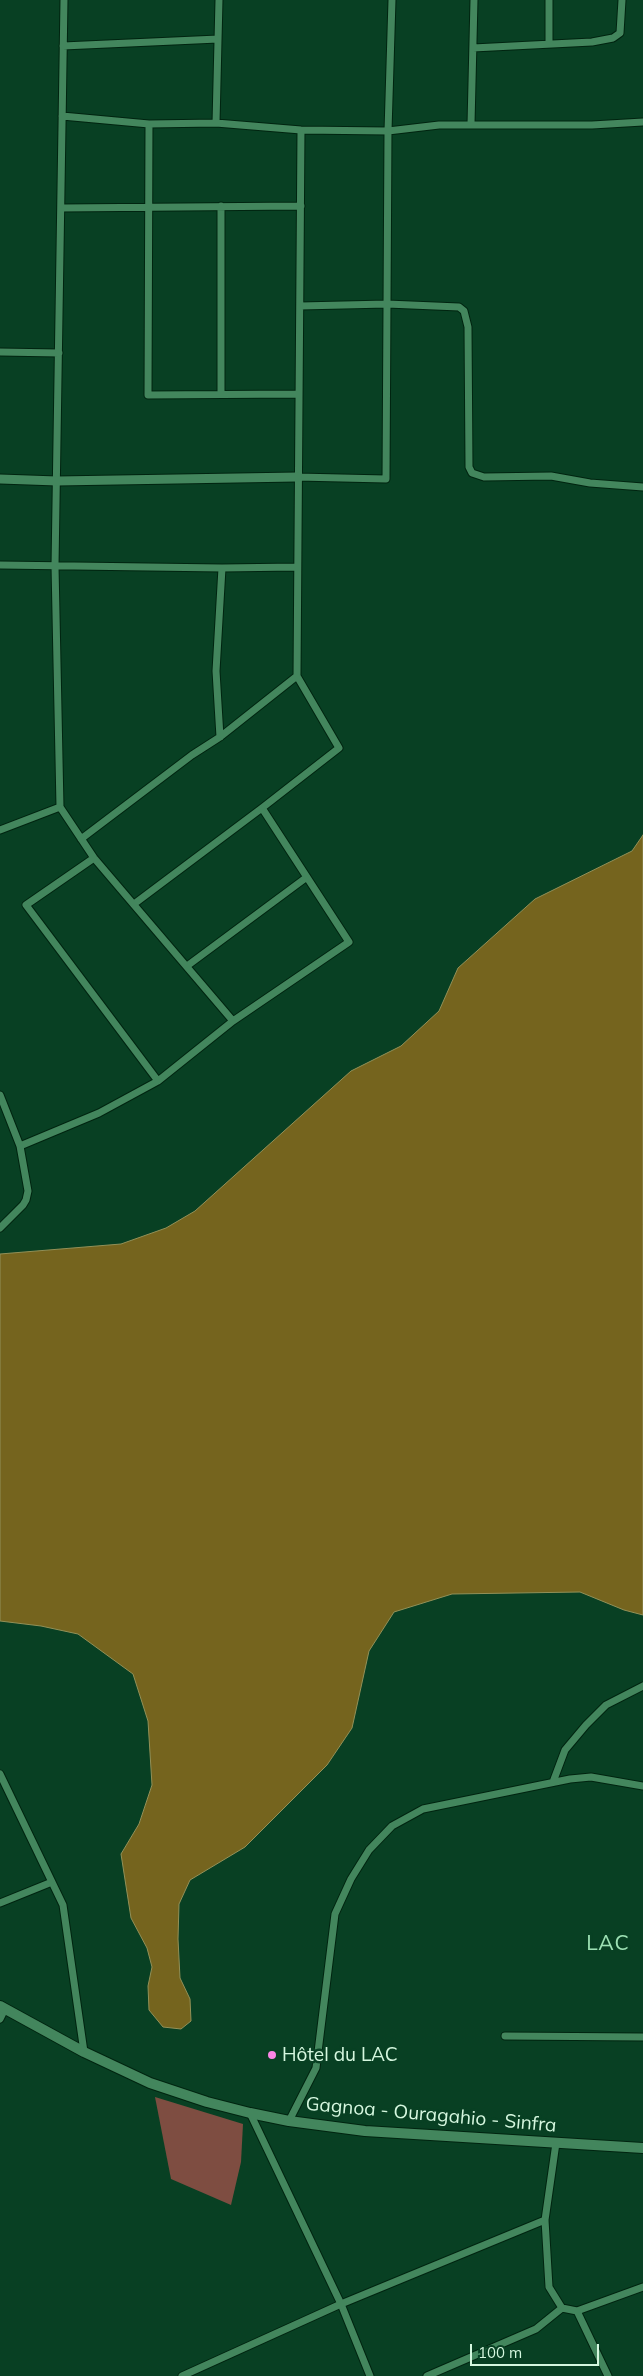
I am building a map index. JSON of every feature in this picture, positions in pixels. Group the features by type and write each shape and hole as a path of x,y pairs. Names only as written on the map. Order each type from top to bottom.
{"main road":[{"name":"Gagnoa - Ouragahio - Sinfra","path":"3,2007 84,2052 150,2083 207,2102 250,2113 289,2121 364,2131 643,2148"}],"street":[{"path":"64,0 55,566 60,807 94,858 233,1021"},
{"path":"216,122 219,0"},
{"path":"0,478 57,481 297,477 386,479 388,131 392,0"},
{"path":"471,124 474,0"},
{"path":"549,0 549,44"},
{"path":"473,48 592,42 612,38 620,33 622,0"},
{"path":"63,46 218,39"},
{"path":"62,116 150,124 216,122 301,130 388,131 421,126 471,124 592,125 643,122"},
{"path":"150,124 148,395 298,394"},
{"path":"134,904 339,748 297,676 296,567 301,130"},
{"path":"221,394 222,206"},
{"path":"61,208 300,206"},
{"path":"300,306 452,305 464,311 469,341 469,467 472,473 484,477 528,475 558,477 590,483 643,487"},
{"path":"0,352 58,353"},
{"path":"0,565 296,567"},
{"path":"220,737 216,670 222,568"},
{"path":"81,839 192,755 220,737 297,676"},
{"path":"0,830 60,807"},
{"path":"20,1146 100,1113 158,1081 233,1021 349,942 262,808"},
{"path":"94,858 26,905 158,1081"},
{"path":"187,966 307,877"},
{"path":"0,1095 20,1146 28,1191 26,1200 0,1228"},
{"path":"554,1782 565,1750 586,1725 606,1705 643,1686"},
{"path":"0,1774 63,1905 84,2052"},
{"path":"289,2121 316,2068 335,1914 351,1879 369,1850 392,1826 423,1809 554,1782 591,1778 643,1786"},
{"path":"0,1903 52,1882"},
{"path":"0,2020 3,2007"},
{"path":"505,2036 643,2037"},
{"path":"250,2113 340,2304 370,2376"},
{"path":"556,2143 545,2220 549,2287 562,2308 577,2311 643,2287"},
{"path":"182,2376 340,2304 545,2220"},
{"path":"427,2376 536,2329 562,2308"},
{"path":"577,2311 608,2376"}],"shaded area":[{"path":"643,835 643,1615 624,1610 580,1592 452,1594 394,1612 369,1651 352,1728 327,1765 245,1847 190,1880 179,1904 178,1939 180,1978 190,1999 191,2021 181,2029 163,2027 149,2010 148,1986 152,1967 147,1948 131,1918 121,1854 139,1824 152,1785 148,1721 133,1674 78,1634 41,1626 0,1621 0,1254 121,1244 166,1228 195,1211 351,1071 401,1046 439,1011 458,968 535,899 632,851"},
{"path":"155,2097 243,2124 241,2162 231,2205 171,2179"}],"place":[{"name":"Hôtel du LAC","path":"272,2055"}],"district":[{"name":"LAC","path":"608,1944"}]}
